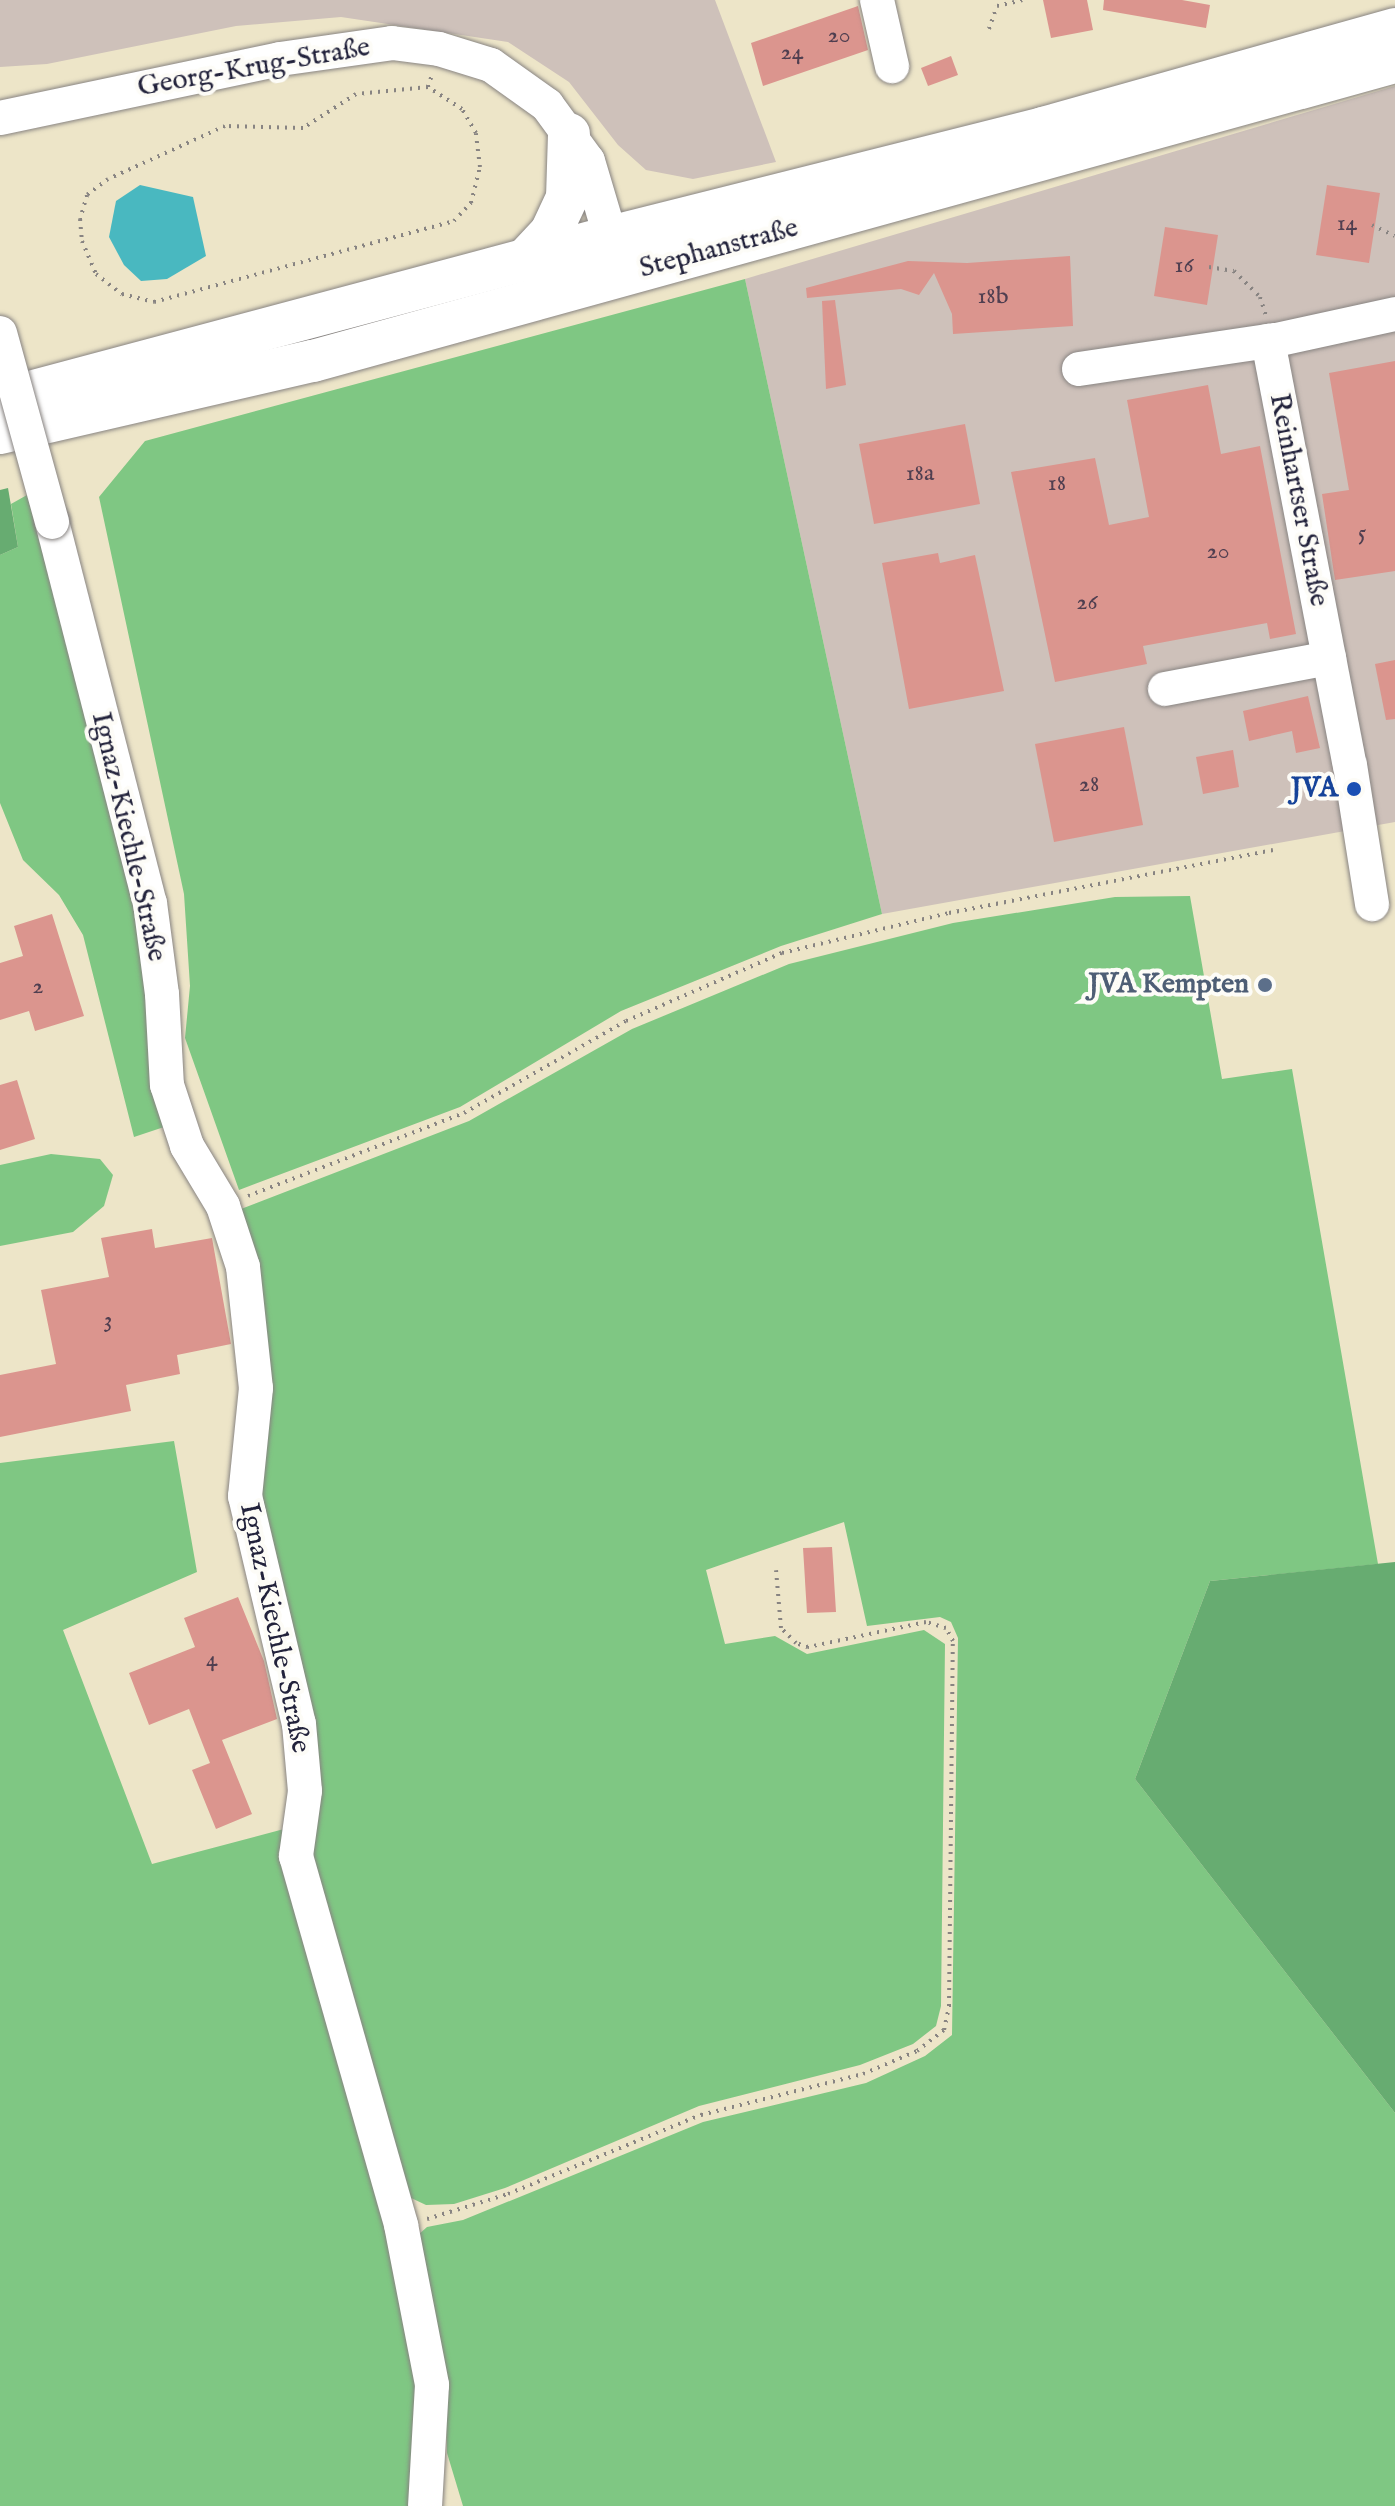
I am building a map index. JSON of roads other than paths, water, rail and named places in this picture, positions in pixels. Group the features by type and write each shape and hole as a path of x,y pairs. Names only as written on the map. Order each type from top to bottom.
{"main road":[{"name":"Stephanstraße","path":"0,433 313,361 616,256 1043,128 1395,29"},
{"name":"Stephanstraße","path":"0,400 525,260 616,256 1035,165 1395,62"},
{"path":"525,260 551,232 567,198 569,134"}],"street":[{"path":"877,0 892,66"},
{"name":"Georg-Krug-Straße","path":"0,118 280,59 392,43 439,49 491,65 547,105 588,161 616,256"},
{"path":"1079,369 1272,341 1395,314"},
{"name":"Ignaz-Kiechle-Straße","path":"0,333 150,903 162,994 167,1085 187,1146 223,1206 243,1267 256,1388 245,1496 299,1724 305,1791 296,1856 401,2225 432,2385 425,2506"},
{"name":"Reinhartser Straße","path":"1272,341 1372,904"},
{"path":"1165,689 1329,658"}],"water":[{"path":"140,185 193,197 206,256 167,279 141,281 124,265 109,237 116,201"}],"place":[{"name":"JVA","path":"1354,789"},
{"name":"JVA Kempten","path":"1265,985"}]}
